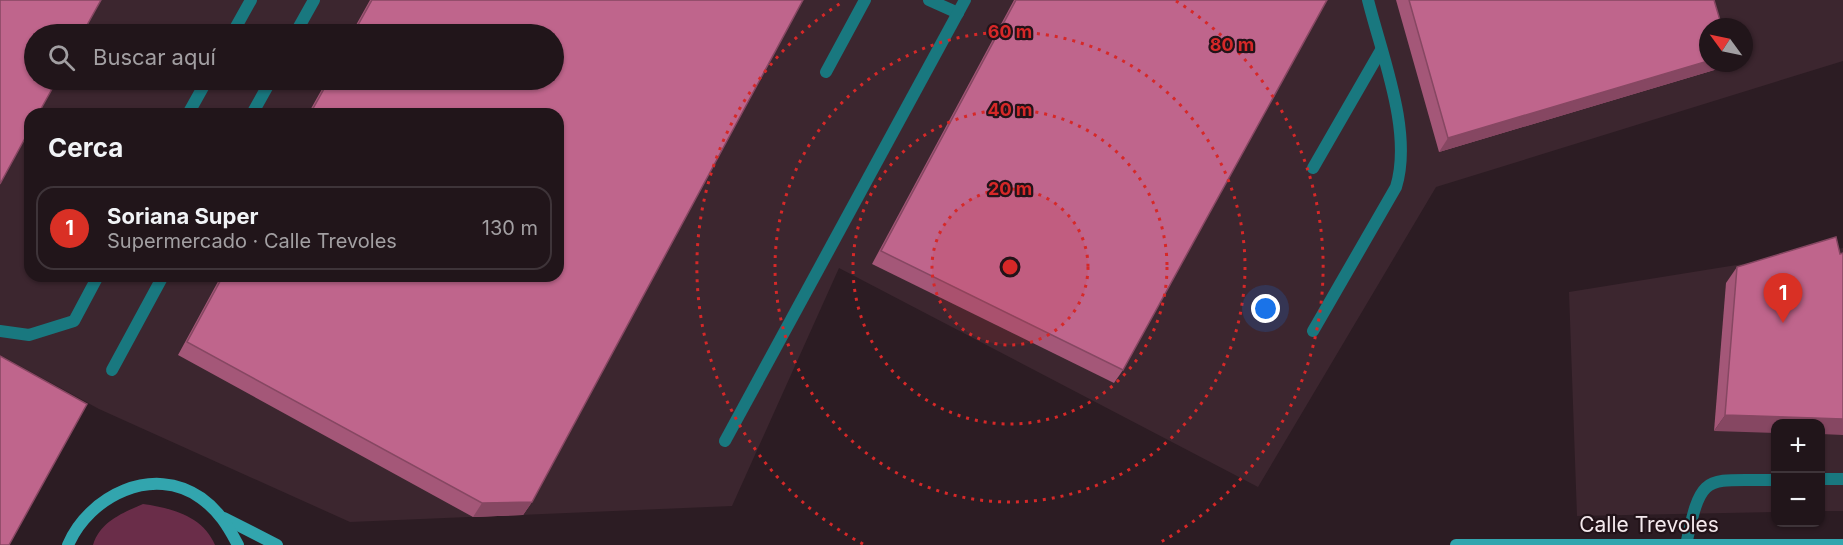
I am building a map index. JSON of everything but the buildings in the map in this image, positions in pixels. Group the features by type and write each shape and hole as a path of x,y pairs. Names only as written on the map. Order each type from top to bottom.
{"street":[{"path":"68,544 84,516 109,496 139,486 171,486 200,497 224,518 277,545"},
{"path":"224,518 238,545"},
{"name":"Calle Trevoles","path":"1456,545 1843,545"}],"lane":[{"path":"238,24 251,0"},
{"path":"301,24 314,0"},
{"path":"826,72 865,0"},
{"path":"929,0 958,13"},
{"path":"725,441 965,0"},
{"path":"1313,331 1396,187 1402,168 1401,129 1368,0"},
{"path":"1313,168 1381,50"},
{"path":"191,108 201,90"},
{"path":"255,108 265,90"},
{"path":"0,331 29,335 74,321 95,282"},
{"path":"112,370 161,282"},
{"path":"1825,479 1843,479"},
{"path":"1686,545 1696,501 1702,490 1709,484 1719,481 1771,480"}],"shaded area":[{"path":"0,0 1843,0 1843,61 1436,187 1258,487 839,268 732,506 350,522 99,409 0,355"},
{"path":"1843,248 1843,511 1825,511 1825,419 1771,419 1771,512 1577,516 1569,292"},
{"path":"143,504 175,511 194,520 210,535 215,545 93,545 106,524"}],"place":[{"name":"Soriana Super","path":"1783,323"}]}
